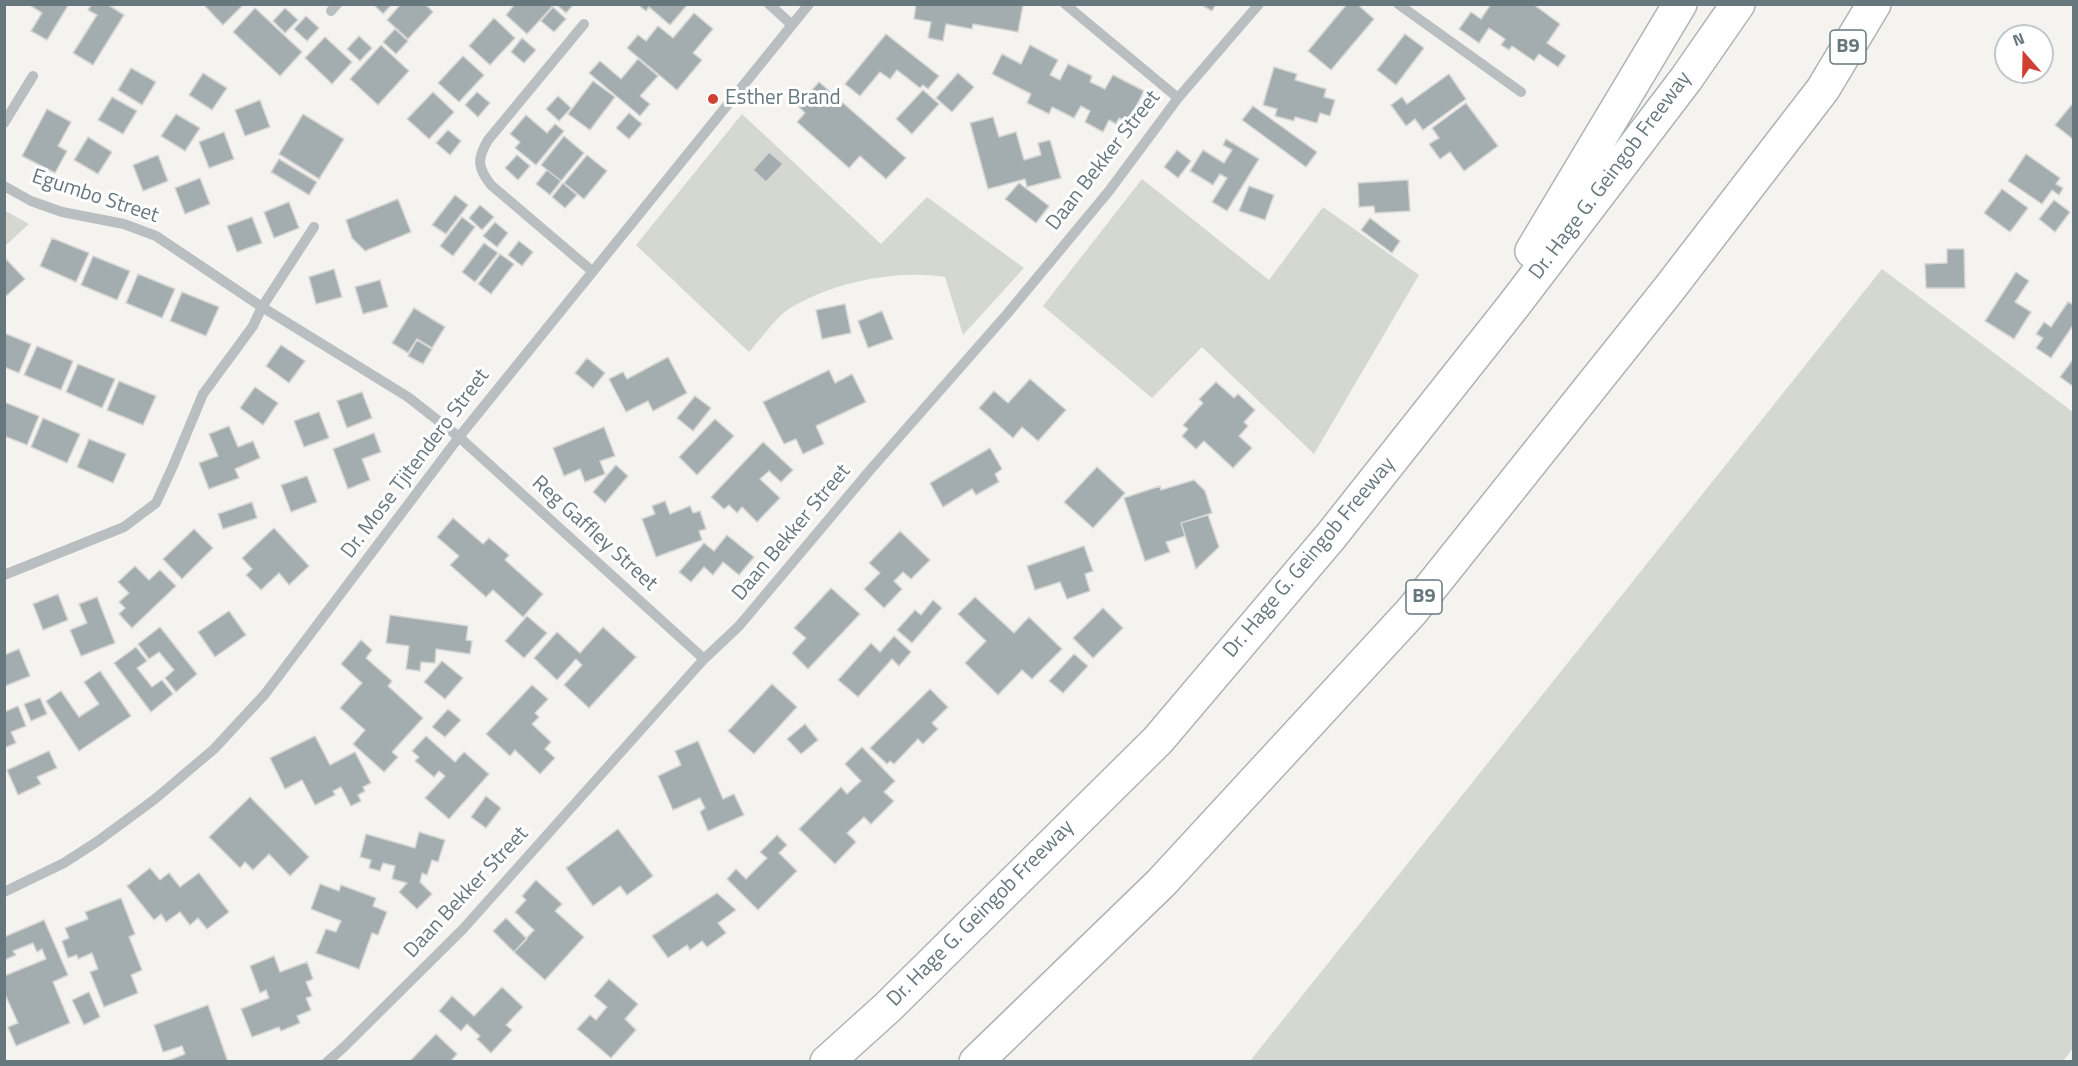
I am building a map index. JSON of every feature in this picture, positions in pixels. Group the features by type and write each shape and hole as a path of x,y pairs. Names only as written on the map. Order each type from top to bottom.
{"highway":[{"path":"1455,379 1680,4"},
{"name":"Dr. Hage G. Geingob Freeway","path":"827,1062 888,1007 1158,740 1331,536 1455,379 1679,88 1738,4"},
{"name":"B9","path":"976,1062 1161,883 1412,611 1669,289 1822,89 1874,4"},
{"path":"1822,89 1891,4"}],"street":[{"path":"769,4 792,25"},
{"name":"Dr. Mose Tjitendero Street","path":"4,892 64,863 155,799 214,749 265,694 459,437 809,4"},
{"path":"1065,4 1178,98"},
{"name":"Daan Bekker Street","path":"327,1062 463,929 704,659 739,626 1007,314 1109,190 1178,98 1259,4"},
{"path":"1398,4 1521,92"},
{"path":"584,24 488,140 479,157 482,173 491,185 592,271"},
{"path":"4,123 33,76"},
{"name":"Egumbo Street","path":"4,186 31,201 62,212 124,224 156,236 262,307 408,397 459,437"},
{"path":"4,575 124,527 156,503 203,394 253,326 262,307 314,227"},
{"name":"Reg Gaffley Street","path":"459,437 704,659"}],"shaded area":[{"path":"742,114 881,244 927,197 1024,268 963,335 945,277 905,275 863,280 803,301 781,315 749,352 636,245"},
{"path":"1142,179 1269,280 1323,207 1419,275 1314,454 1202,347 1152,398 1043,306"},
{"path":"4,210 29,224 5,246 4,246"},
{"path":"1882,269 2073,412 2074,1047 2063,1061 1250,1061"}],"building":[{"path":"28,4 69,4 47,40 31,31 42,13"},
{"path":"92,4 107,4 124,15 93,65 73,53 97,15 88,10"},
{"path":"203,4 244,4 223,25"},
{"path":"373,4 392,4 383,14"},
{"path":"401,4 425,4 433,12 408,39 387,20"},
{"path":"515,4 550,4 552,7 527,34 506,15"},
{"path":"556,4 574,4 566,13"},
{"path":"637,4 688,4 670,25 649,7 646,11"},
{"path":"916,4 1023,5 1018,32 973,24 972,29 946,24 943,41 928,38 931,22 914,19"},
{"path":"1200,4 1216,4 1212,11"},
{"path":"1347,4 1357,4 1374,19 1331,70 1308,51"},
{"path":"1491,4 1533,4 1560,24 1547,43 1566,56 1558,67 1539,54 1534,61 1512,46 1509,50 1501,45 1505,39 1489,28 1479,43 1459,29 1471,12 1481,19"},
{"path":"553,7 566,19 554,32 541,21"},
{"path":"255,8 302,52 280,76 233,32"},
{"path":"285,8 298,20 285,33 273,21"},
{"path":"694,13 713,29 693,53 702,60 677,90 627,48 638,35 646,41 658,26 673,38"},
{"path":"306,16 319,28 307,41 294,29"},
{"path":"494,18 515,38 490,65 469,46"},
{"path":"395,29 408,41 396,54 383,42"},
{"path":"886,34 939,76 928,89 923,85 920,88 897,70 890,79 880,72 860,96 845,84"},
{"path":"1405,34 1424,48 1396,85 1377,70"},
{"path":"359,36 372,48 360,61 347,49"},
{"path":"325,37 352,62 332,84 305,58"},
{"path":"522,38 536,50 524,63 511,52"},
{"path":"381,45 409,71 378,105 350,79"},
{"path":"1030,45 1058,60 1050,75 1060,80 1068,64 1092,76 1090,82 1105,89 1113,75 1144,91 1128,122 1119,118 1116,124 1109,120 1103,132 1085,122 1090,111 1081,106 1074,118 1052,107 1049,114 1027,103 1031,94 992,74 1002,54 1021,64"},
{"path":"463,56 484,75 459,102 438,83"},
{"path":"638,59 658,76 640,96 650,104 640,116 589,73 600,61 621,79"},
{"path":"1274,67 1297,74 1295,80 1326,89 1324,97 1335,100 1330,116 1320,113 1317,123 1295,117 1294,121 1275,116 1277,109 1263,105"},
{"path":"131,68 156,82 142,105 118,90"},
{"path":"203,73 227,88 212,110 189,95"},
{"path":"958,73 974,87 952,112 936,98"},
{"path":"1449,74 1466,99 1423,130 1415,119 1406,126 1391,105 1402,97 1407,104"},
{"path":"593,81 615,97 590,130 568,114"},
{"path":"819,82 906,158 886,179 860,156 849,168 797,122 805,113 798,106"},
{"path":"923,90 939,104 912,134 896,119"},
{"path":"433,92 454,112 429,139 407,119"},
{"path":"477,92 490,103 478,117 465,105"},
{"path":"558,96 571,108 559,121 546,109"},
{"path":"112,97 137,111 123,134 98,120"},
{"path":"260,100 270,127 245,136 235,110"},
{"path":"2074,102 2074,140 2055,125"},
{"path":"1466,103 1498,146 1464,171 1450,152 1440,159 1429,144 1439,138 1432,128"},
{"path":"1253,106 1317,152 1306,167 1242,120"},
{"path":"47,109 71,122 58,146 67,151 55,173 22,156"},
{"path":"629,113 642,124 629,139 616,128"},
{"path":"176,114 200,128 185,151 161,136"},
{"path":"303,114 344,139 319,179 279,154"},
{"path":"526,115 547,133 555,124 564,131 536,165 515,148 520,142 510,134"},
{"path":"993,117 999,137 1016,132 1024,160 1041,155 1038,143 1050,140 1061,178 1027,187 1025,179 988,189 970,123"},
{"path":"448,130 461,141 450,155 436,143"},
{"path":"224,132 234,159 209,168 199,142"},
{"path":"564,136 584,153 561,181 541,165"},
{"path":"88,137 112,152 98,174 74,160"},
{"path":"1226,139 1259,159 1227,211 1212,202 1227,178 1220,174 1213,185 1190,171 1203,150 1224,163 1232,150 1223,145"},
{"path":"1177,150 1191,161 1178,178 1164,167"},
{"path":"769,152 783,164 766,182 753,170"},
{"path":"2026,154 2060,178 2056,184 2063,188 2059,195 2052,190 2042,204 2008,181"},
{"path":"158,155 168,181 143,191 133,165"},
{"path":"517,155 530,166 518,180 505,168"},
{"path":"587,155 607,171 584,199 564,183"},
{"path":"279,159 317,182 309,195 271,172"},
{"path":"547,170 561,181 550,195 536,184"},
{"path":"200,178 210,204 185,214 175,188"},
{"path":"1408,180 1410,211 1375,213 1374,206 1359,207 1358,183"},
{"path":"563,183 577,195 565,208 552,197"},
{"path":"1019,183 1049,206 1036,223 1005,199"},
{"path":"1249,186 1274,195 1265,220 1239,211"},
{"path":"2002,189 2028,208 2010,232 1984,213"},
{"path":"455,195 468,205 446,234 432,225"},
{"path":"398,199 411,232 365,251 352,238 346,220"},
{"path":"2054,200 2070,212 2055,232 2039,219"},
{"path":"289,202 299,228 274,238 264,212"},
{"path":"480,205 494,217 482,230 469,218"},
{"path":"252,217 262,243 237,252 227,226"},
{"path":"462,217 475,227 453,256 440,246"},
{"path":"1370,218 1400,241 1392,253 1361,230"},
{"path":"495,222 508,233 497,247 483,236"},
{"path":"52,238 89,253 76,282 40,266"},
{"path":"519,241 533,252 522,266 508,255"},
{"path":"484,243 498,253 475,282 462,272"},
{"path":"1947,249 1964,249 1965,288 1926,288 1925,264 1947,263"},
{"path":"500,254 514,264 491,294 478,284"},
{"path":"93,256 130,271 117,300 81,285"},
{"path":"4,257 25,279 4,298"},
{"path":"334,269 342,297 316,304 309,277"},
{"path":"2016,272 2029,281 2015,302 2031,312 2014,339 1985,321"},
{"path":"138,274 175,289 162,318 126,303"},
{"path":"380,280 388,307 363,314 355,287"},
{"path":"182,292 219,307 206,336 170,321"},
{"path":"2068,302 2074,305 2074,324 2051,358 2036,348 2043,338 2036,334 2044,322 2051,327"},
{"path":"845,304 851,333 822,339 816,310"},
{"path":"414,308 445,327 432,348 417,339 408,353 392,343"},
{"path":"882,311 893,339 868,348 858,321"},
{"path":"4,333 31,344 19,373 4,367"},
{"path":"417,340 432,349 423,364 408,356"},
{"path":"281,345 305,361 289,383 266,366"},
{"path":"37,346 73,361 61,390 24,375"},
{"path":"668,357 687,393 653,411 648,401 626,412 609,379 623,372 627,379"},
{"path":"587,358 605,373 593,388 575,373"},
{"path":"2074,358 2074,387 2060,377"},
{"path":"78,364 115,379 102,408 66,392"},
{"path":"829,370 835,383 852,374 866,402 816,426 824,444 803,454 796,439 784,444 763,402"},
{"path":"1030,379 1066,410 1038,441 1022,427 1013,438 979,408 994,391 1008,403"},
{"path":"119,381 156,396 143,425 107,410"},
{"path":"1216,382 1234,398 1238,394 1255,410 1244,422 1248,426 1239,436 1252,448 1233,468 1204,441 1196,449 1182,436 1188,429 1183,425 1203,403 1199,399"},
{"path":"255,387 278,403 263,425 240,408"},
{"path":"362,392 372,418 347,428 337,401"},
{"path":"695,396 711,408 693,431 677,418"},
{"path":"4,402 39,416 27,445 4,436"},
{"path":"319,412 329,438 304,447 294,421"},
{"path":"43,418 80,434 67,463 31,447"},
{"path":"715,419 734,436 697,475 679,457"},
{"path":"229,426 238,447 253,441 260,458 235,469 239,478 209,489 199,463 218,456 209,434"},
{"path":"604,427 615,456 600,461 605,474 585,482 580,469 564,476 553,448"},
{"path":"374,433 381,452 362,459 370,480 348,489 333,449"},
{"path":"89,439 126,454 113,483 77,467"},
{"path":"763,442 793,470 781,482 769,471 760,479 780,498 757,522 742,507 737,513 729,505 724,509 711,497"},
{"path":"990,448 1002,469 995,474 999,482 976,495 972,489 943,507 930,483"},
{"path":"616,465 628,476 605,503 593,492"},
{"path":"1097,467 1125,493 1093,528 1064,502"},
{"path":"307,476 317,502 291,512 281,485"},
{"path":"1194,480 1205,491 1212,513 1181,523 1185,536 1166,542 1170,552 1145,561 1124,498 1160,486 1161,490"},
{"path":"665,501 670,514 690,506 693,513 700,511 706,529 699,531 702,540 656,557 642,519 655,514 652,506"},
{"path":"252,502 257,518 223,529 218,514"},
{"path":"1208,515 1219,547 1196,569 1181,523"},
{"path":"453,518 483,544 489,538 509,555 505,560 543,594 523,617 493,590 486,597 450,565 459,556 437,537"},
{"path":"274,528 309,566 289,585 279,573 261,590 246,575 252,569 242,558"},
{"path":"194,529 213,548 182,579 163,559"},
{"path":"900,531 930,560 911,579 903,572 894,581 902,589 884,608 864,589 880,573 869,563"},
{"path":"727,535 754,557 739,575 723,562 713,575 704,567 691,582 679,572 704,543 714,551"},
{"path":"1084,546 1093,571 1085,574 1090,591 1067,599 1060,582 1035,590 1027,566"},
{"path":"135,566 149,580 160,570 176,586 132,628 119,614 125,608 119,602 129,593 118,582"},
{"path":"831,588 860,614 808,669 792,653 806,638 794,628"},
{"path":"58,594 68,620 43,630 33,604"},
{"path":"97,597 115,643 81,656 70,630 87,623 79,604"},
{"path":"975,597 1014,633 1029,617 1062,649 1032,679 1022,670 998,695 965,663 986,641 958,614"},
{"path":"933,600 942,608 912,643 897,630 915,610 921,615"},
{"path":"1103,608 1123,628 1093,658 1073,638"},
{"path":"229,611 246,635 215,657 198,632"},
{"path":"390,615 468,626 466,640 472,641 470,654 436,649 435,663 421,662 420,671 406,669 409,646 386,643"},
{"path":"527,616 547,633 524,658 505,641"},
{"path":"160,627 197,674 176,692 165,678 174,670 159,652 149,659 138,644"},
{"path":"603,627 636,657 589,708 564,685 582,665 576,659 557,680 534,658 557,632 580,653"},
{"path":"894,636 911,652 899,666 892,659 858,697 838,680 871,643 880,652"},
{"path":"361,640 372,650 366,658 392,681 388,686 423,718 392,752 398,757 384,772 353,744 365,730 340,708 362,683 341,664"},
{"path":"136,647 147,661 137,668 152,687 162,680 173,694 151,712 114,663"},
{"path":"19,649 30,676 5,686 4,655"},
{"path":"1074,654 1088,666 1063,693 1049,681"},
{"path":"442,661 463,678 445,699 424,682"},
{"path":"100,671 131,716 79,751 46,701 61,691 79,717 99,704 84,682"},
{"path":"772,684 797,707 754,754 728,731"},
{"path":"532,685 548,699 535,713 539,717 532,724 551,742 545,749 555,758 540,774 515,750 510,756 486,734"},
{"path":"930,689 948,707 932,723 938,729 923,744 918,739 894,764 890,761 887,764 870,748"},
{"path":"40,698 47,714 31,721 24,704"},
{"path":"18,706 26,726 11,732 16,743 4,748 4,712"},
{"path":"448,709 461,720 445,737 432,727"},
{"path":"805,724 818,740 801,754 787,739"},
{"path":"315,736 330,765 355,752 371,783 363,787 365,791 358,795 361,801 351,806 341,787 333,791 335,795 315,805 302,780 285,789 270,758"},
{"path":"426,736 455,762 464,752 489,774 449,819 425,798 445,776 439,771 434,777 415,761 419,757 412,751"},
{"path":"698,741 723,799 734,794 744,815 708,831 700,812 705,808 700,798 673,810 658,776 681,765 675,751"},
{"path":"862,747 895,781 884,792 894,801 871,824 864,817 847,833 856,842 835,864 799,829 841,787 847,794 861,781 845,764"},
{"path":"49,751 57,768 37,777 41,784 18,795 7,770"},
{"path":"486,796 501,808 486,828 471,817"},
{"path":"250,797 309,857 290,876 269,854 253,870 245,862 240,868 209,837"},
{"path":"618,829 653,876 627,895 620,886 593,906 566,868"},
{"path":"419,832 445,840 438,862 432,860 427,875 422,873 420,882 432,894 417,909 399,892 407,883 392,879 395,866 383,863 380,871 369,868 371,860 360,857 366,834 415,848"},
{"path":"777,835 787,845 779,853 797,871 758,910 727,879 736,869 746,879 767,858 760,852"},
{"path":"150,868 160,880 169,873 180,887 199,873 229,912 207,929 198,918 190,925 180,912 166,922 161,914 154,920 127,886"},
{"path":"536,880 562,904 555,911 584,937 545,980 514,952 534,930 515,912 526,900 522,896"},
{"path":"320,884 339,891 341,885 376,898 373,906 387,912 378,935 372,933 359,969 316,953 326,929 336,932 341,921 311,909"},
{"path":"717,893 736,910 718,923 726,933 707,947 702,941 690,950 687,945 668,958 652,936"},
{"path":"121,898 135,934 129,937 142,970 131,975 138,993 104,1007 90,972 98,969 92,953 78,959 77,955 68,958 62,941 69,938 65,928 88,919 85,912"},
{"path":"506,918 527,939 514,952 493,931"},
{"path":"44,920 68,975 53,982 70,1023 16,1046 8,1027 18,1023 4,992 4,976 46,959 42,949 37,952 33,943 13,951 16,955 4,960 4,937"},
{"path":"274,956 280,972 307,962 313,979 306,982 312,996 306,998 311,1010 297,1016 300,1023 281,1031 279,1027 252,1037 241,1009 269,998 266,990 260,993 250,966"},
{"path":"609,979 638,1004 625,1019 636,1030 611,1058 577,1029 590,1015 596,1020 607,1007 594,996"},
{"path":"502,987 523,1007 506,1025 512,1030 491,1053 477,1039 480,1036 467,1024 461,1031 439,1011 452,996 474,1016"},
{"path":"89,992 100,1017 84,1025 72,1000"},
{"path":"208,1005 228,1062 165,1062 185,1054 182,1046 163,1052 154,1025"},
{"path":"436,1034 457,1054 450,1062 409,1062"}],"place":[{"name":"Esther Brand","path":"713,99"}]}
